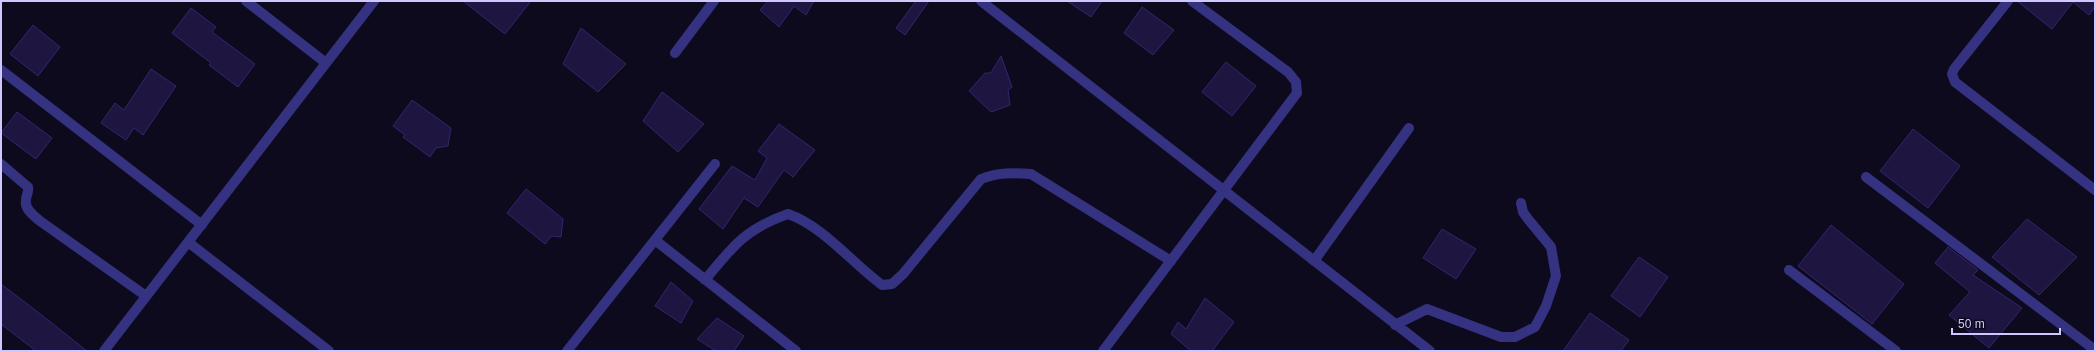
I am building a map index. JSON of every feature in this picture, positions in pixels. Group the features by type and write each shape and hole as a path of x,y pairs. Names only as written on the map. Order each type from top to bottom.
{"street":[{"path":"246,1 326,63"},
{"path":"104,351 374,1"},
{"path":"675,53 714,1"},
{"path":"981,1 1430,351"},
{"path":"1103,351 1297,93 1296,82 1288,72 1192,1"},
{"path":"2008,1 1954,69 1952,74 1954,82 2095,190"},
{"path":"1,70 202,225"},
{"path":"1314,261 1409,128"},
{"path":"1,164 28,188 25,202 27,208 40,221 146,296"},
{"path":"567,351 715,164"},
{"path":"705,280 736,244 753,229 788,214 800,218 816,230 882,285 892,284 903,274 981,178 993,174 1012,173 1031,174 1171,261"},
{"path":"1866,177 2095,350"},
{"path":"1395,325 1426,309 1500,337 1515,337 1535,326 1546,306 1556,276 1552,248 1523,212 1521,203"},
{"path":"655,240 796,351"},
{"path":"188,242 329,351"},
{"path":"1789,270 1896,351"}],"building":[{"path":"463,1 531,1 505,34"},
{"path":"768,1 814,1 806,15 794,6 779,27 760,10"},
{"path":"916,1 929,1 905,35 896,28"},
{"path":"1067,1 1102,1 1091,17"},
{"path":"2017,1 2095,1 2095,7 2089,15 2073,2 2052,29"},
{"path":"1142,7 1174,30 1153,55 1124,33"},
{"path":"191,8 216,27 212,32 255,64 238,87 209,65 211,63 172,33"},
{"path":"33,25 60,47 38,76 10,54"},
{"path":"581,28 626,64 598,92 563,64"},
{"path":"1001,56 1012,87 1008,90 1010,105 991,112 969,91 985,73 991,73"},
{"path":"1226,62 1256,86 1232,116 1202,92"},
{"path":"151,69 176,86 143,135 134,128 126,140 101,123 115,103 124,110"},
{"path":"662,92 704,124 678,152 643,121"},
{"path":"412,100 451,128 448,146 436,148 430,157 403,137 405,135 393,126"},
{"path":"17,112 52,138 36,159 1,133"},
{"path":"779,124 815,150 793,177 784,170 758,207 744,198 723,229 699,209 732,166 755,180 767,158 758,151"},
{"path":"1913,129 1960,166 1928,208 1880,171"},
{"path":"526,189 563,219 561,237 551,236 545,244 507,213"},
{"path":"2027,219 2077,257 2039,295 1992,257"},
{"path":"1831,225 1904,284 1872,324 1798,266"},
{"path":"1442,229 1476,249 1456,279 1423,258"},
{"path":"1948,247 1978,270 1973,275 2022,308 1989,348 1949,315 1970,292 1935,263"},
{"path":"1639,257 1668,277 1640,317 1611,296"},
{"path":"671,282 693,301 681,323 655,306"},
{"path":"1,284 87,351 36,351 1,324"},
{"path":"1205,298 1234,322 1212,351 1191,351 1171,334 1178,322 1186,329"},
{"path":"1590,313 1629,340 1621,351 1563,351"},
{"path":"717,318 744,336 734,351 716,351 697,339"}]}
